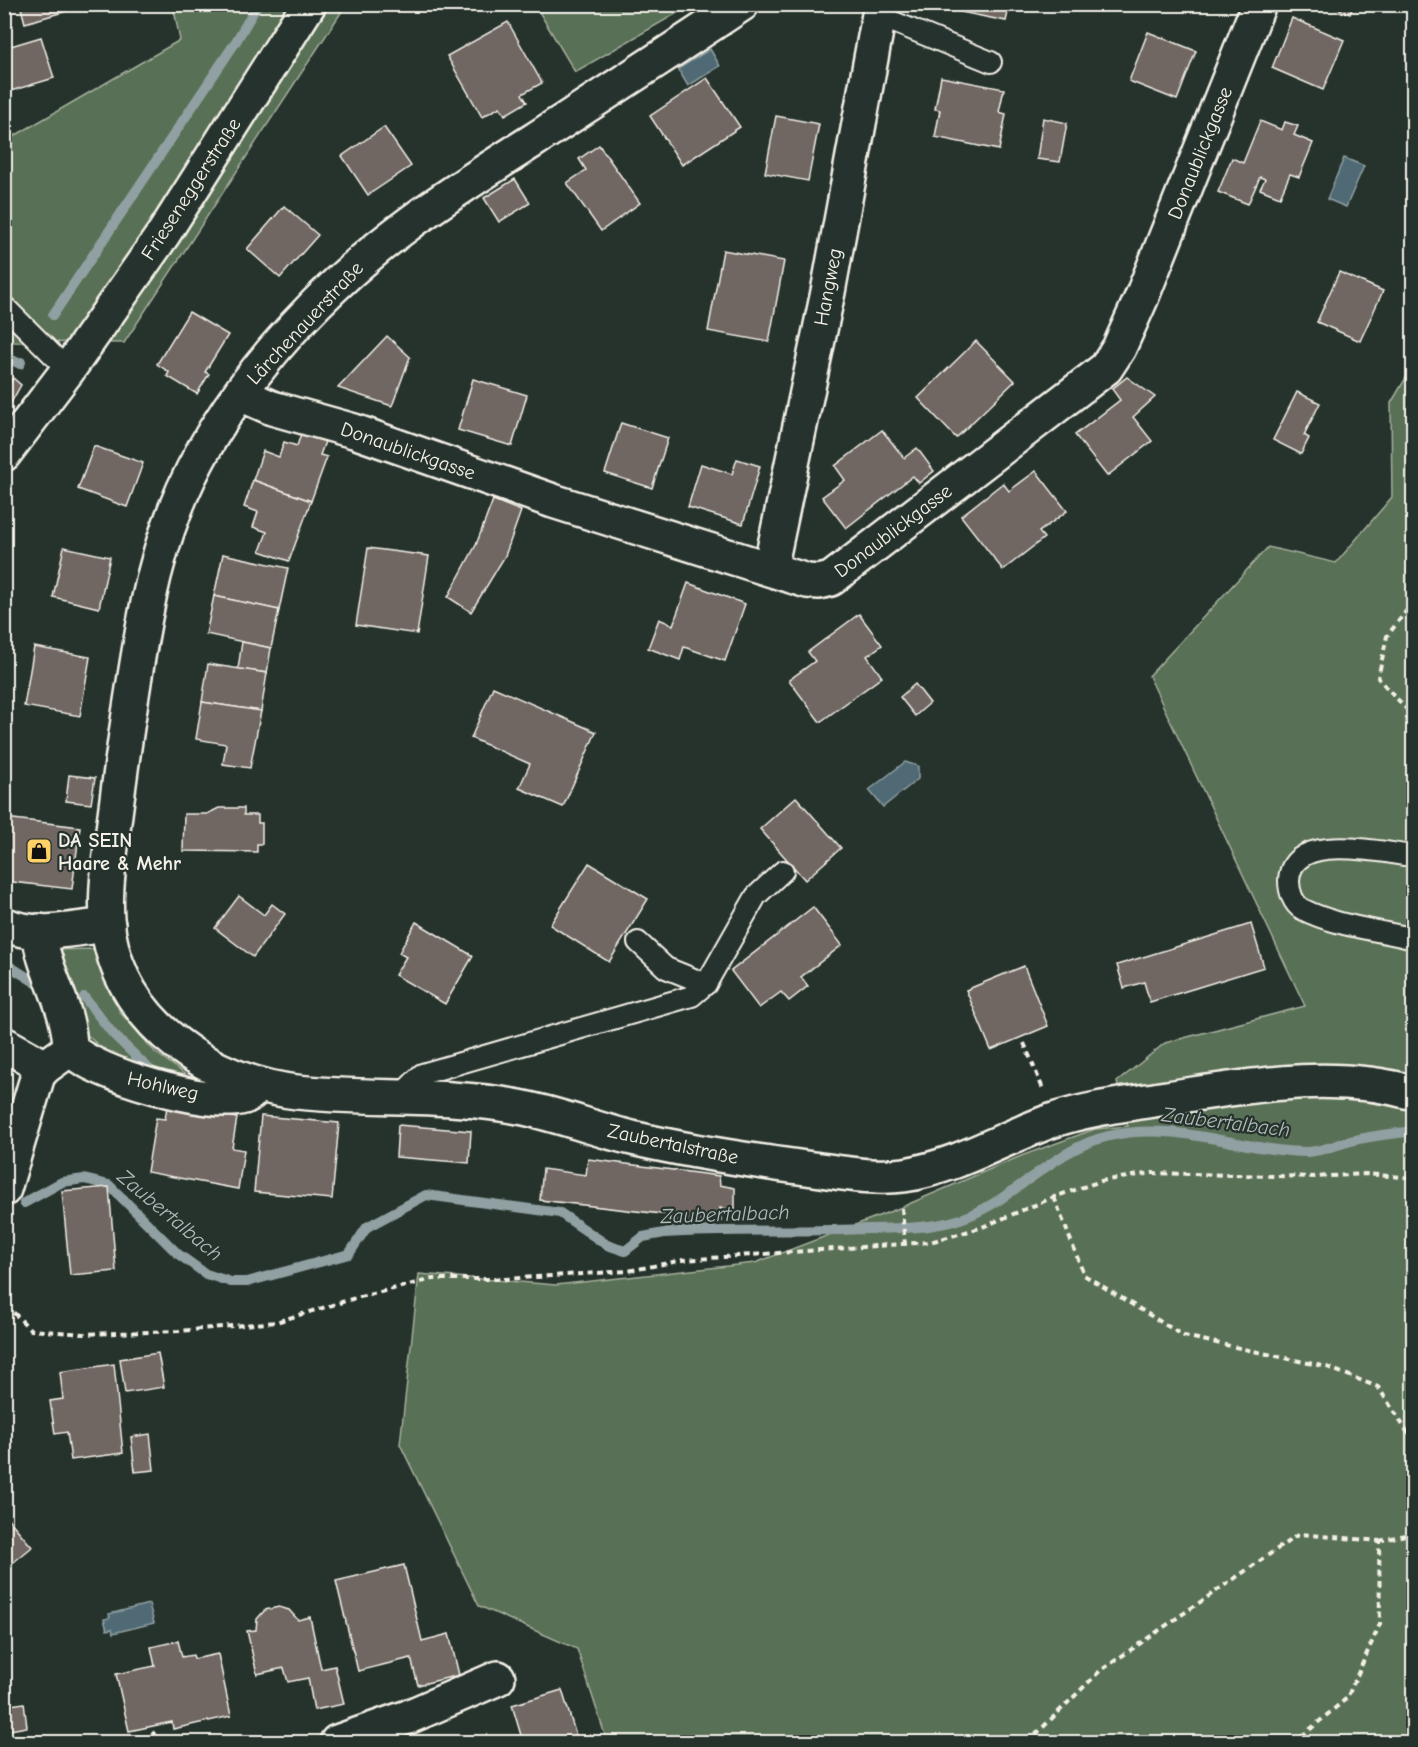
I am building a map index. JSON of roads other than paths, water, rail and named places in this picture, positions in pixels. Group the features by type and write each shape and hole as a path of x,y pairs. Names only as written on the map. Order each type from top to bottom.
{"street":[{"name":"Frieseneggerstraße","path":"4,454 68,370 164,233 309,4"},
{"name":"Lärchenauerstraße","path":"108,925 110,854 122,756 149,597 158,558 190,474 212,433 271,355 337,284 407,225 742,4"},
{"name":"Donaublickgasse","path":"240,394 273,408 374,438 553,501 807,581 819,582 831,579 1106,368 1119,348 1141,299 1259,4"},
{"name":"Hangweg","path":"770,568 828,292 880,10"},
{"path":"4,924 20,930 39,931 108,925"},
{"name":"Zaubertalstraße","path":"108,925 113,952 125,978 157,1025 201,1062 226,1075 258,1085 306,1093 408,1097 516,1106 661,1144 790,1166 898,1176 944,1165 1056,1119 1094,1109 1294,1081 1349,1081 1413,1093"},
{"path":"4,1189 32,1087 57,1058 65,1018 42,954 39,931"},
{"name":"Hohlweg","path":"4,1044 57,1058 86,1060 121,1076 178,1092 236,1098 247,1096 258,1085"},
{"path":"337,1743 408,1717 498,1678"}],"lane":[{"path":"880,10 991,63"},
{"path":"4,306 68,370"},
{"path":"1413,856 1343,848 1308,851 1297,858 1289,880 1291,895 1300,908 1327,918 1413,939"},
{"path":"408,1097 408,1088 414,1079 422,1074 573,1029 681,1001 698,992 706,984 756,896 783,871"},
{"path":"638,942 666,968 706,984"}],"water":[{"path":"710,49 720,66 688,86 678,69"},
{"path":"1344,158 1364,166 1346,207 1327,199"},
{"path":"905,762 918,766 918,779 883,807 869,790"},
{"path":"149,1604 154,1623 113,1633 112,1629 107,1630 104,1619 110,1618 109,1614"}],"waterway":[{"path":"53,315 235,43 258,4"},
{"path":"4,356 20,364 21,362"},
{"path":"6,964 38,984"},
{"path":"84,997 113,1034 149,1069"},
{"name":"Zaubertalbach","path":"24,1203 62,1182 84,1179 109,1185 178,1254 206,1274 231,1282 247,1282 349,1254 367,1227 426,1195 560,1213 607,1245 625,1251 643,1237 664,1233 921,1227 959,1220 989,1206 1072,1150 1109,1136 1134,1132 1184,1134 1258,1147 1307,1152 1319,1151 1362,1138 1414,1131"}],"place":[{"name":"DA SEIN Haare & Mehr","path":"39,851"}]}
